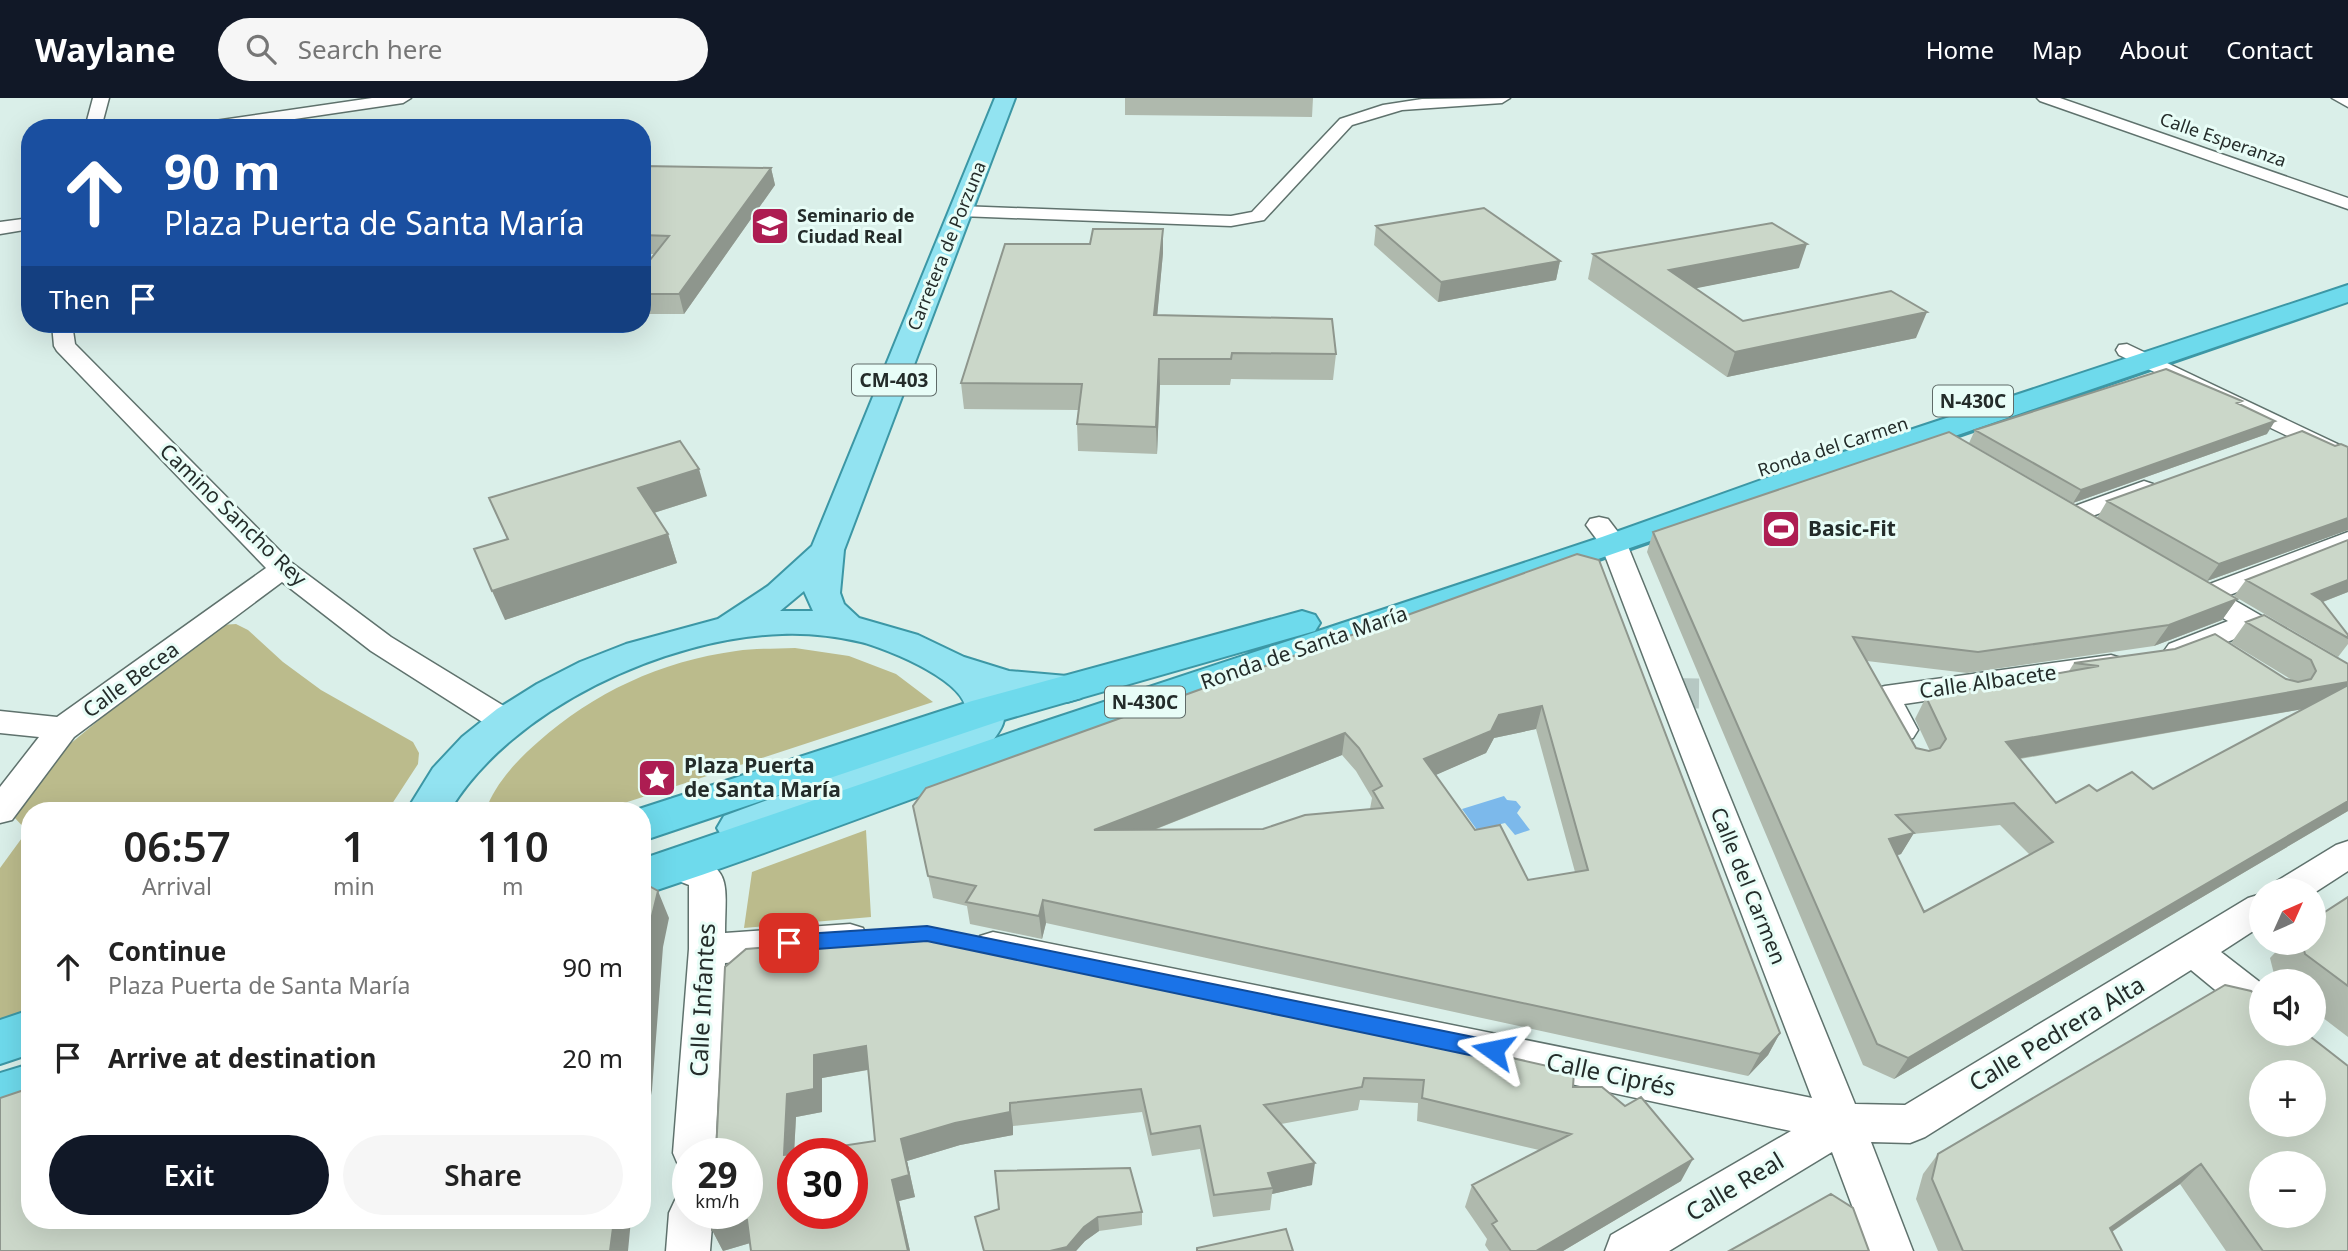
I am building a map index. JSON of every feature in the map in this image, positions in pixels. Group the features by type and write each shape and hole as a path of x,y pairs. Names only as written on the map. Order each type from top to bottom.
{"highway":[{"name":"Ronda del Carmen","path":"1606,535 2139,355 2348,278"},
{"name":"Ronda del Carmen","path":"1606,535 1806,475 1942,441 2139,355 2348,293"},
{"name":"Ronda de Santa María","path":"986,711 1345,612 1606,535"},
{"name":"Ronda de Santa María","path":"660,872 1606,535"},
{"name":"N-430C","path":"651,822 986,711"},
{"path":"0,1042 21,1035"},
{"path":"0,1097 21,1090"}],"main road":[{"name":"Carretera de Porzuna","path":"847,627 832,615 824,602 820,579 828,550 1005,98"},
{"path":"722,631 781,594 828,550"},
{"path":"433,802 449,778 506,722 577,680 648,649 722,631 771,623 812,623 847,627 884,636 947,665 1008,684 1067,689"},
{"path":"660,872 710,842 749,823 970,741 982,727 986,711 981,695 947,665"}],"street":[{"path":"95,119 101,98"},
{"path":"262,119 403,98"},
{"path":"960,211 1231,221 1258,216 1365,98"},
{"path":"1423,98 1451,103"},
{"path":"1346,122 1363,114 1387,109 1502,98"},
{"name":"Calle Esperanza","path":"2045,98 2348,204"},
{"path":"2340,98 2348,102"},
{"path":"0,228 21,224"},
{"name":"Camino Sancho Rey","path":"63,333 65,346 282,569 381,644 506,722"},
{"path":"2139,355 2348,457"},
{"path":"2261,447 2299,433"},
{"path":"2047,502 2081,523 2172,479"},
{"name":"Calle del Carmen","path":"1606,535 1843,1123 1891,1251"},
{"path":"2205,596 2348,540"},
{"name":"Calle Becea","path":"0,811 63,729 282,569"},
{"path":"2171,576 2348,679"},
{"name":"Calle Albacete","path":"1916,759 1885,696 2147,660 2203,642 2251,622"},
{"path":"2203,642 2237,663"},
{"path":"0,722 63,729"},
{"path":"2310,878 2348,854"},
{"name":"Calle Infantes","path":"660,872 696,870 708,880 707,949 695,1138"},
{"name":"Calle Pedrera Alta","path":"1843,1123 1909,1124 2249,916"},
{"path":"707,949 886,936"},
{"name":"Calle Ciprés","path":"954,939 1843,1123"},
{"path":"2193,951 2249,995"},
{"name":"Calle Real","path":"1627,1251 1843,1123"},
{"path":"688,1251 690,1229"}],"green space":[{"path":"236,624 248,630 283,662 321,690 413,742 419,753 418,764 393,802 21,802 70,744 204,633 221,625"},
{"path":"795,648 849,656 896,674 933,702 627,802 490,802 501,782 523,756 559,724 605,694 655,671 708,656 743,650"},
{"path":"21,802 21,825 14,817"},
{"path":"866,830 871,917 744,928 752,872"},
{"path":"21,839 21,1019 0,1026 0,868"}],"water":[{"path":"1504,796 1507,800 1516,801 1521,807 1517,813 1530,830 1515,835 1505,823 1477,830 1462,809"}],"building":[{"path":"651,166 771,168 679,294 651,294 651,259 669,236 651,235"},
{"path":"1484,208 1560,261 1441,282 1376,226"},
{"path":"1772,223 1807,244 1669,270 1743,321 1891,291 1927,312 1735,352 1593,254"},
{"path":"1093,229 1163,229 1154,315 1332,319 1336,354 1232,353 1231,359 1159,359 1156,427 1077,424 1082,384 961,383 1005,244 1090,244"},
{"path":"2166,369 2242,401 2237,403 2275,421 2081,490 1975,430"},
{"path":"2302,431 2335,446 2341,444 2348,447 2348,518 2219,564 2107,501"},
{"path":"1949,432 2237,599 2169,625 1978,652 1853,637 1916,748 1929,751 1940,748 1946,739 1926,697 2099,666 2074,663 2175,649 2215,634 2286,679 2298,682 2311,679 2316,671 2311,660 2246,622 2264,615 2348,664 2348,682 2006,742 2056,803 2089,785 2097,791 2132,772 2153,789 2348,685 2348,801 1908,1058 1877,1044 1653,532","holes":["2014,803 2053,842 1924,912 1889,839 1914,833 1896,815"]},
{"path":"680,441 699,469 638,488 668,534 492,591 474,549 508,539 489,498"},
{"path":"2348,540 2348,580 2312,594 2321,600 2348,638 2246,580"},
{"path":"1577,554 1599,560 1780,1033 1760,1054 1043,900 1039,916 966,902 976,886 928,876 913,806 926,788","holes":["1542,706 1588,870 1528,880 1500,825 1475,830 1424,759 1491,731 1499,715","1345,733 1359,748 1382,786 1373,791 1383,808 1305,815 1263,829 1094,830"]},
{"path":"651,887 658,891 651,920"},
{"path":"2348,897 2348,986 2308,956 2326,956 2326,911"},
{"path":"943,931 1031,950 1029,956 1424,1045 1424,1038 1574,1072 1573,1087 1602,1087 1625,1106 1641,1097 1693,1159 1536,1251 1511,1251 1492,1224 1497,1221 1472,1185 1571,1134 1422,1098 1424,1080 1364,1078 1362,1087 1264,1105 1315,1163 1268,1173 1273,1188 1214,1195 1200,1126 1151,1134 1141,1089 1010,1103 1010,1112 955,1123 901,1139 909,1175 892,1180 908,1251 751,1251 748,1229 763,1229 763,1138 717,1138 725,967 746,949 811,944 812,939 879,932","holes":["866,1046 875,1141 868,1142 868,1229 777,1229 777,1138 785,1138 787,1094 814,1089 814,1055"]},
{"path":"2225,985 2249,991 2249,1046 2322,1046 2348,1066 2348,1251 2263,1251 2201,1164 2110,1228 2122,1251 1963,1251 1932,1179 1938,1154"},
{"path":"21,1091 21,1229 613,1229 610,1251 0,1251 0,1098"},
{"path":"1130,1168 1142,1212 1098,1217 1084,1227 1067,1247 1050,1251 984,1251 975,1217 999,1209 995,1171"},
{"path":"1831,1194 1853,1208 1869,1251 1729,1251"},
{"path":"1286,1229 1293,1251 1197,1251 1197,1248"}],"tunnel":[{"path":"1669,693 1745,694"}],"place":[{"name":"Seminario de Ciudad Real","path":"770,226"},
{"name":"Basic-Fit","path":"1781,529"},
{"name":"Plaza Puerta de Santa María","path":"657,778"}],"route":[{"path":"789,943 927,933 1493,1050"}]}
